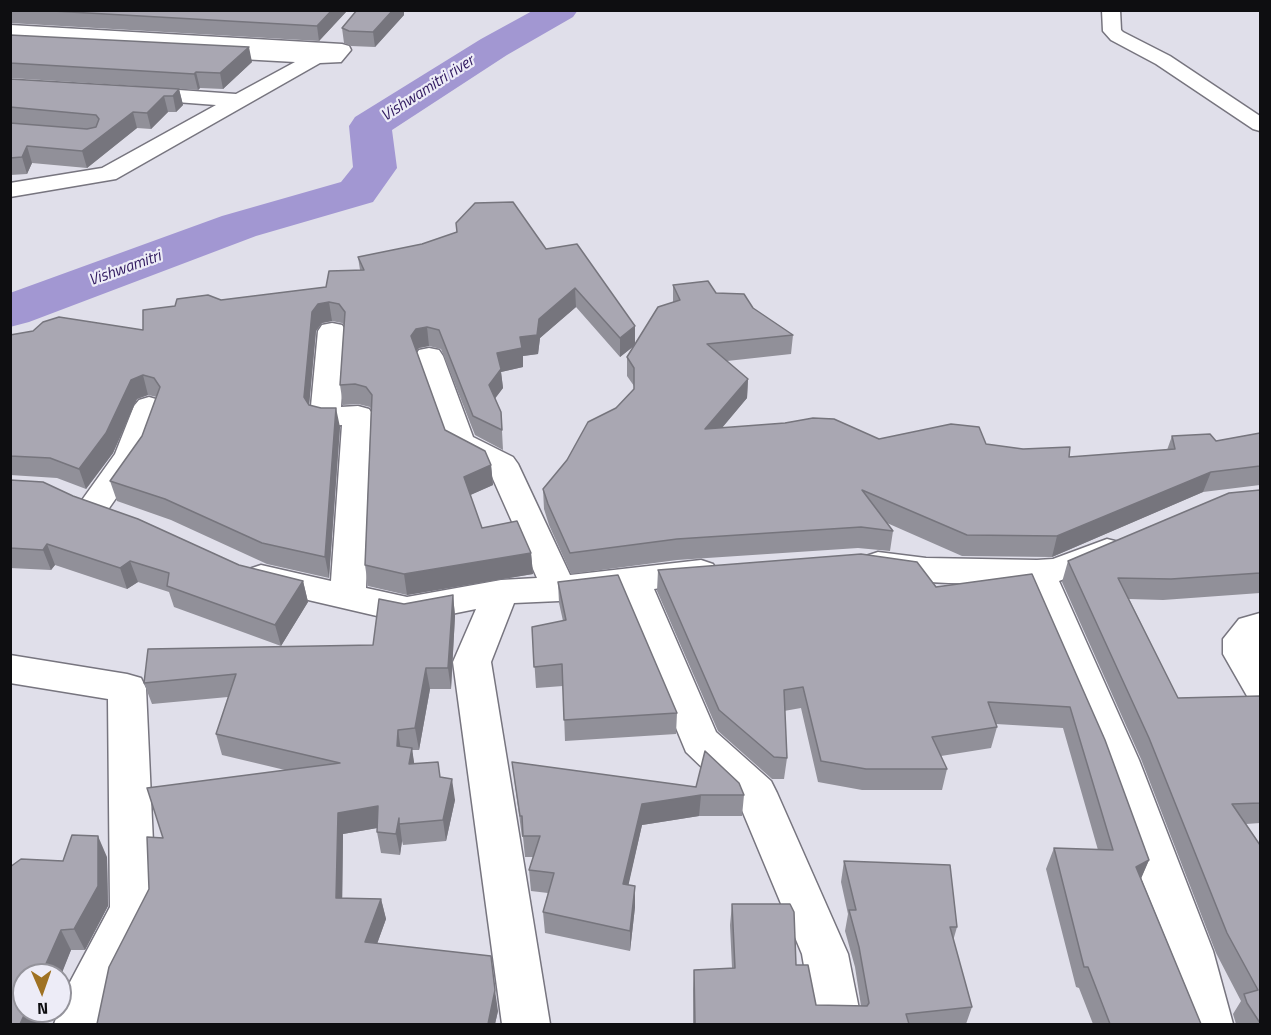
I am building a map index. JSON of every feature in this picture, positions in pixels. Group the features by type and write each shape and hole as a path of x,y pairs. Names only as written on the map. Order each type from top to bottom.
{"street":[{"path":"1111,10 1112,31 1116,36 1163,60 1260,125"},
{"path":"10,30 116,41 323,53"},
{"path":"10,190 108,174 242,101 323,53 342,32"},
{"path":"10,41 116,41"},
{"path":"116,91 242,101"},
{"path":"332,331 326,417 358,415 348,596"},
{"path":"429,356 460,442 502,464 559,590"},
{"path":"126,518 80,500 130,455 149,406"},
{"path":"847,562 858,561 926,570 1037,572 1058,570 1140,535"},
{"path":"237,567 257,576 407,610 501,592 559,590 632,579 734,570"},
{"path":"1037,572 1119,760 1190,951 1209,1024"},
{"path":"632,579 700,741 756,793 825,954 838,1024"},
{"path":"501,592 472,662 526,1024"},
{"path":"1260,626 1252,628 1241,639 1242,654 1260,686"},
{"path":"10,669 127,687 133,909 86,1000 78,1024"}],"building":[{"path":"35,10 332,10 317,26"},
{"path":"357,10 393,10 373,32 349,31 342,28"},
{"path":"10,35 249,47 220,73 196,72 194,74 10,63"},
{"path":"10,79 179,89 173,96 164,96 147,113 133,112 82,151 27,146 22,157 10,158 10,123 87,129 96,127 99,119 96,115 10,107"},
{"path":"513,202 546,249 577,244 635,326 620,338 575,288 539,319 537,335 520,337 522,348 497,353 501,369 489,385 501,412 502,430 473,416 439,330 427,327 416,329 411,336 445,430 485,451 491,465 464,477 482,528 517,521 531,553 404,574 365,565 372,395 366,387 355,384 340,385 345,312 339,304 329,302 318,304 312,312 304,397 309,405 336,408 325,557 262,543 165,499 110,481 142,436 160,387 154,378 143,375 131,380 106,433 79,469 50,458 10,456 10,335 33,331 43,322 59,317 143,330 143,310 175,306 177,299 208,295 221,300 326,287 329,271 364,270 358,257 422,244 457,232 456,223 475,203"},
{"path":"708,281 716,293 744,294 753,308 793,335 707,344 748,379 705,429 785,423 813,418 834,419 879,439 951,424 979,427 986,444 1023,449 1070,447 1069,457 1175,449 1172,436 1210,434 1216,441 1260,433 1260,466 1211,472 1057,536 967,535 862,490 893,531 861,527 677,539 570,553 543,489 567,460 588,422 616,408 634,389 634,368 627,357 658,307 680,300 673,285"},
{"path":"10,480 43,482 73,496 138,519 239,565 303,581 275,625 167,586 169,573 130,561 120,568 47,544 43,550 10,548"},
{"path":"1260,490 1260,573 1171,579 1118,578 1178,698 1260,696 1260,803 1232,804 1260,845 1260,1023 1244,994 1258,990 1227,933 1149,738 1068,561 1229,493"},
{"path":"861,554 917,562 936,587 1032,574 1105,740 1149,860 1136,867 1201,1024 1110,1024 1088,967 1084,967 1054,848 1113,850 1070,707 988,702 997,727 932,737 947,769 866,769 821,761 803,687 784,690 787,758 774,757 719,710 658,570"},
{"path":"618,575 677,713 564,720 562,664 534,667 532,627 566,620 558,582"},
{"path":"453,595 448,668 426,668 415,728 398,730 397,746 412,748 409,764 438,762 440,777 452,779 443,820 399,824 399,818 396,834 377,832 378,806 338,813 336,898 381,899 365,942 491,956 495,990 488,1024 97,1024 109,967 149,889 147,837 163,838 147,788 340,763 216,734 236,674 144,683 148,649 373,645 379,599 404,604"},
{"path":"705,751 739,783 744,795 701,795 642,804 623,884 635,886 630,931 543,912 554,873 529,870 540,836 523,836 522,816 520,816 512,762 696,787"},
{"path":"72,835 98,836 98,886 74,929 61,930 46,963 12,963 12,1023 20,1023 10,1024 10,867 21,859 63,861"},
{"path":"844,861 950,865 957,927 950,927 972,1007 906,1014 909,1024 695,1024 694,970 735,968 732,904 790,904 794,912 796,965 808,965 816,1005 867,1006 869,1003 859,947 849,910 856,910"}],"waterway":[{"name":"Vishwamitri river","path":"10,311 239,226 357,192 375,168 370,126 494,47 561,10"}],"water label":[{"name":"Vishwamitri","path":"125,269"}]}
